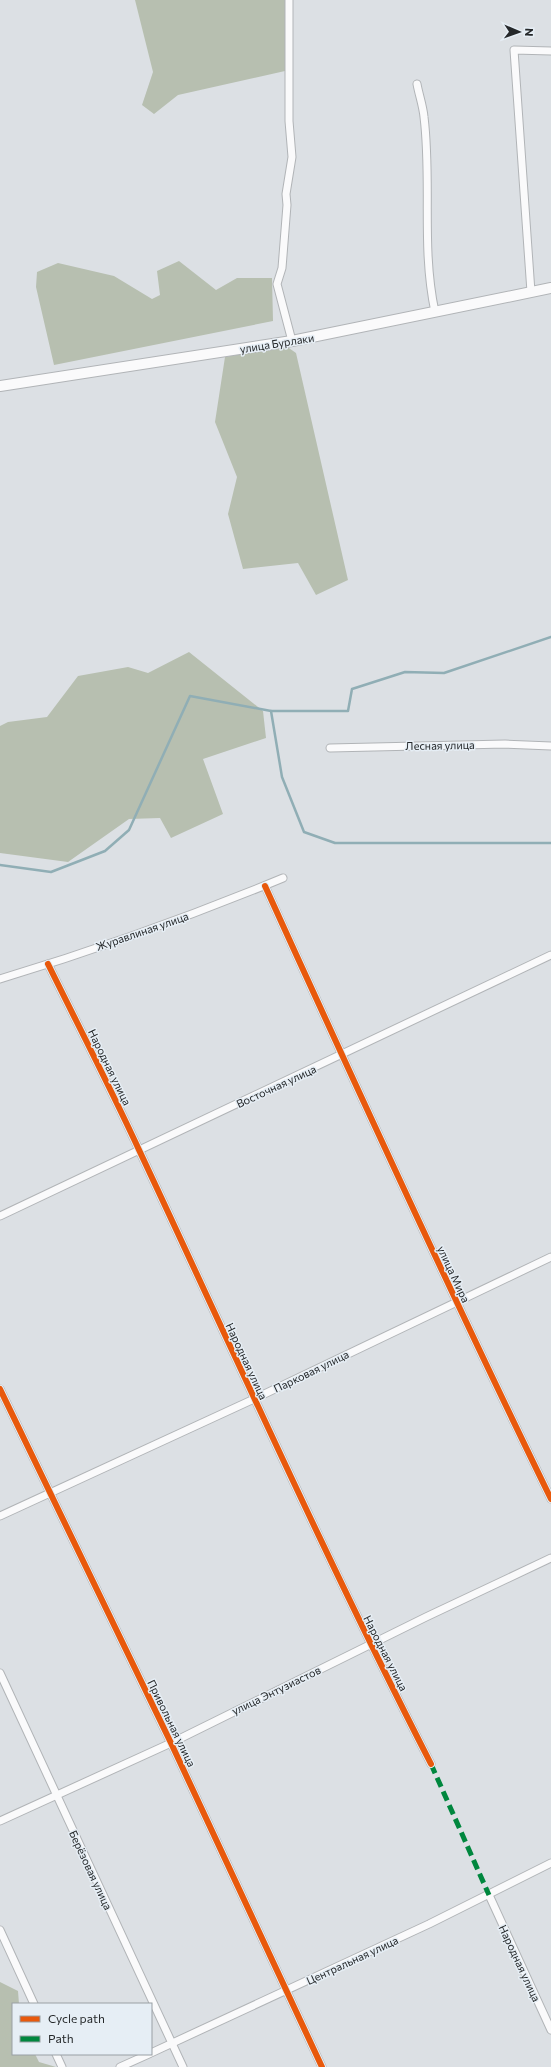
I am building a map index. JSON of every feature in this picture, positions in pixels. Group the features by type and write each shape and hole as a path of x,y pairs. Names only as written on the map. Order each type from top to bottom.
{"street":[{"path":"289,0 288,120 292,157 286,194 287,205 282,268 277,284 292,341"},
{"path":"531,292 514,50 551,51"},
{"path":"417,84 424,116 426,228 430,288 435,312"},
{"name":"улица Бурлаки","path":"0,386 292,341 551,288"},
{"name":"Лесная улица","path":"330,748 505,744 551,746"},
{"name":"Журавлиная улица","path":"0,979 48,964 265,886 283,878"},
{"name":"улица Мира","path":"265,886 341,1056 456,1302 551,1499"},
{"name":"Восточная улица","path":"0,1216 341,1056 551,955"},
{"name":"Народная улица","path":"48,964 139,1151 370,1644 432,1764"},
{"name":"Парковая улица","path":"0,1516 254,1399 551,1257"},
{"name":"Привольная улица","path":"0,1389 49,1494 170,1743 322,2067"},
{"name":"улица Энтузиастов","path":"0,1821 170,1743 370,1644 551,1558"},
{"name":"Берёзовая улица","path":"0,1673 183,2067"},
{"name":"Центральная улица","path":"152,2052 286,1991 551,1864"},
{"name":"Народная улица","path":"489,1895 551,2030"},
{"path":"0,1930 34,2003"},
{"path":"56,2055 62,2067"},
{"name":"Центральная улица","path":"120,2067 146,2055"}],"green space":[{"path":"135,0 285,0 285,71 178,95 154,114 142,105 153,72"},
{"path":"179,261 216,290 237,278 272,278 273,321 54,365 36,287 37,272 58,263 114,276 152,299 160,295 157,271"},
{"path":"286,346 296,353 348,580 316,595 298,563 243,569 228,514 237,477 215,422 225,357"},
{"path":"189,652 263,711 266,738 203,759 223,814 171,838 160,818 129,819 68,862 0,853 0,726 8,722 47,717 78,676 128,667 148,673"},
{"path":"0,1982 18,1991 19,2003 12,2003 12,2055 36,2055 39,2062 56,2067 0,2067"}],"waterway":[{"path":"0,865 51,872 105,851 129,830 190,696 271,711 348,711 352,689 405,672 444,673 551,637"},
{"path":"271,711 282,777 304,832 335,843 551,843"}],"marked path":[{"path":"431,1764 489,1895"}],"cycle path":[{"path":"265,886 406,1193 551,1499"},
{"path":"48,964 129,1128 319,1536 431,1764"},
{"path":"0,1389 171,1743 322,2067"}]}
